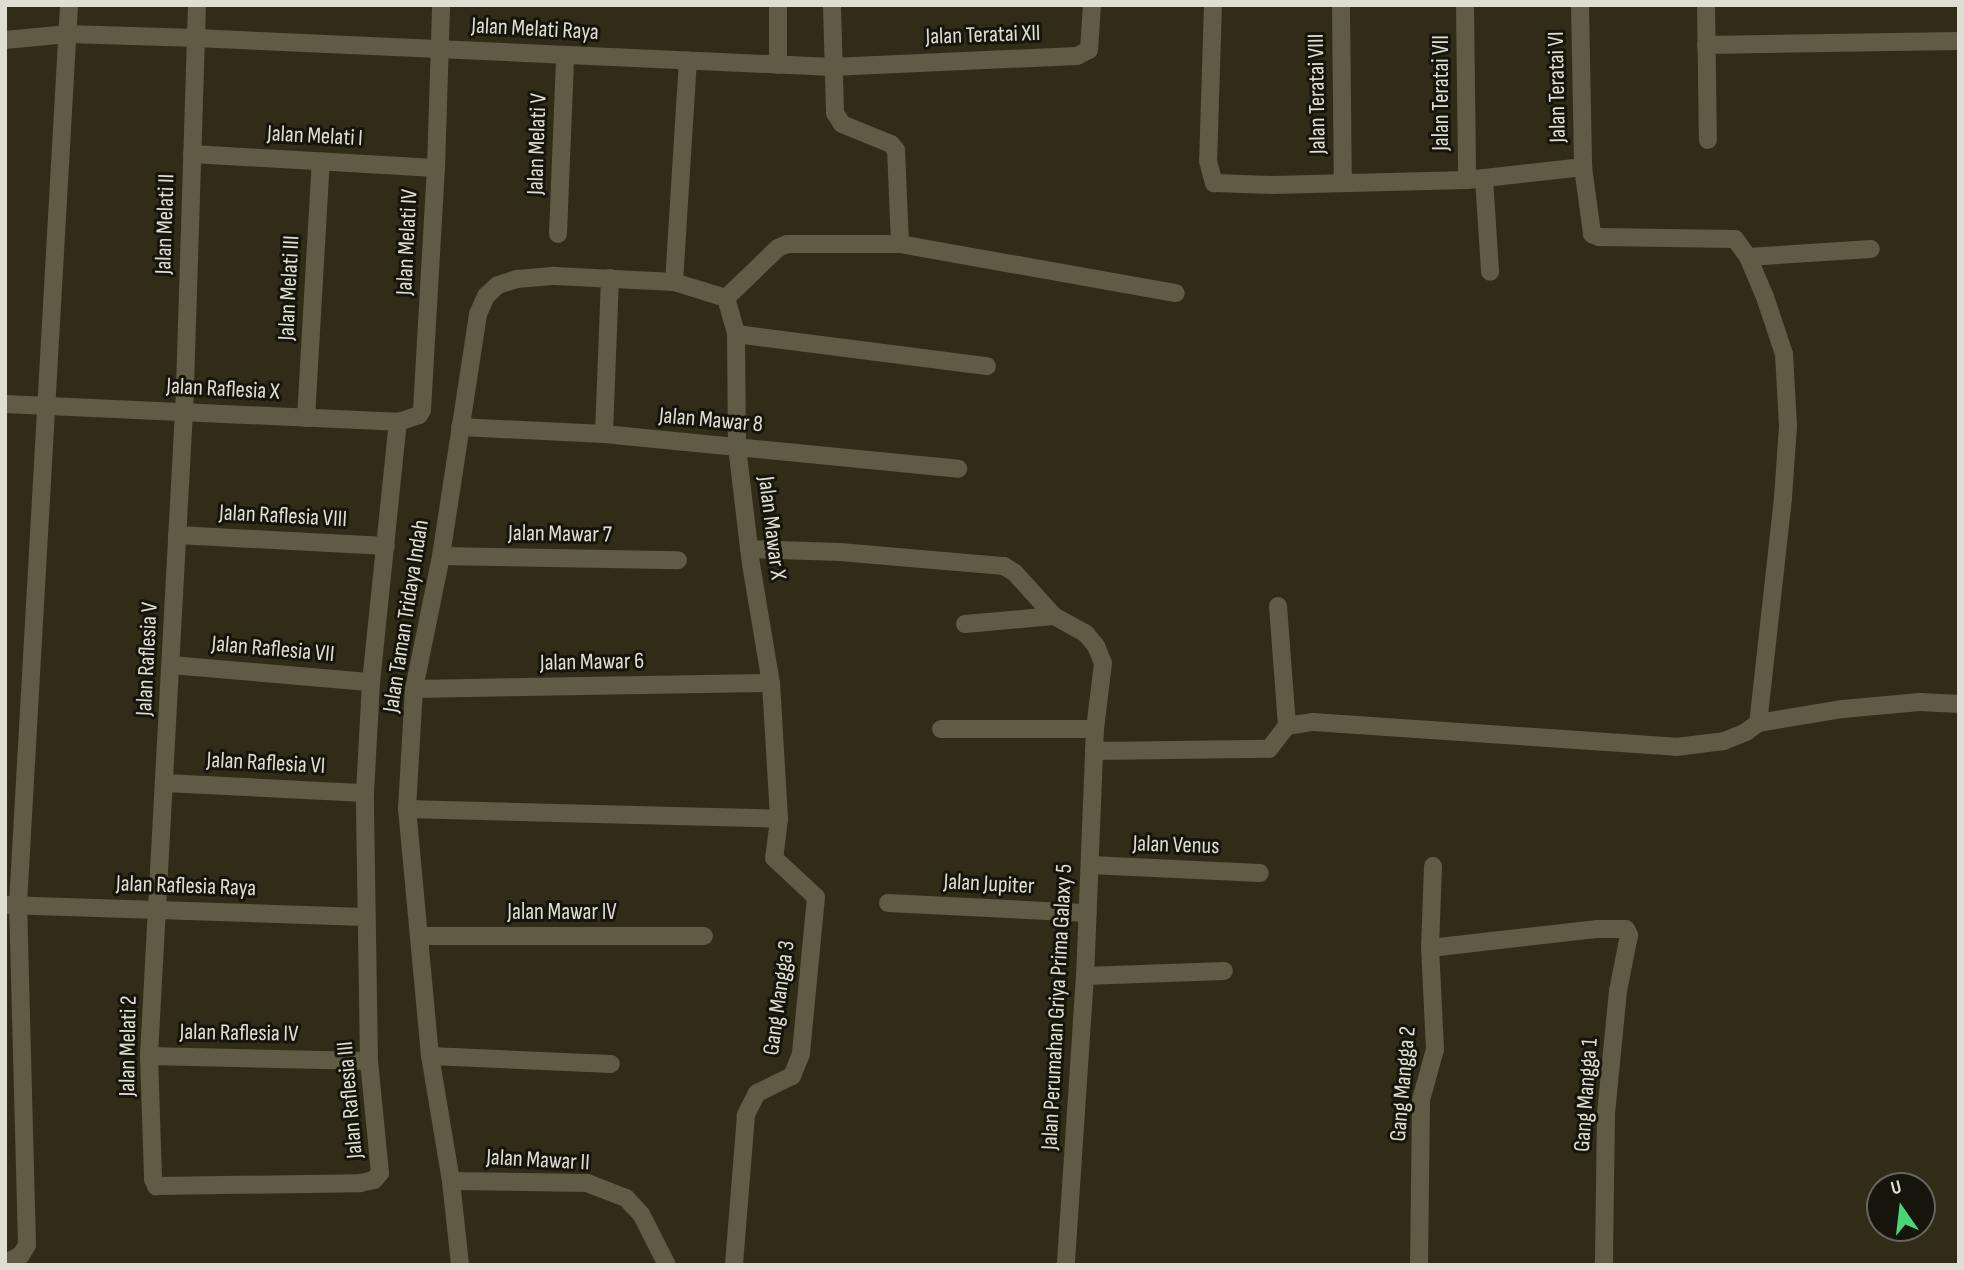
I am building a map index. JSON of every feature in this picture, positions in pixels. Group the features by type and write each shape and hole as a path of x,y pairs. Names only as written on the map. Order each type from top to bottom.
{"street":[{"path":"6,1263 21,1255 27,1245 11,904 46,403 69,5"},
{"name":"Jalan Melati II","path":"184,411 197,5"},
{"name":"Jalan Melati IV","path":"398,422 412,419 422,410 436,168 441,5"},
{"path":"778,5 779,65"},
{"path":"832,5 835,113 842,124 891,144 896,150 900,244"},
{"name":"Jalan Teratai XII","path":"832,67 1077,56 1089,50 1092,5"},
{"path":"1213,5 1208,161 1214,183 1475,179 1583,167"},
{"name":"Jalan Teratai VIII","path":"1340,5 1343,183"},
{"name":"Jalan Teratai VII","path":"1465,5 1475,179 1490,272"},
{"name":"Jalan Teratai VI","path":"1580,5 1583,167 1589,224 1594,236 1730,237 1735,239 1748,257"},
{"path":"1706,5 1708,140"},
{"name":"Jalan Melati Raya","path":"5,40 68,34 196,38 832,67"},
{"path":"1706,45 1959,41"},
{"name":"Jalan Melati V","path":"558,234 565,56"},
{"path":"688,60 674,282 726,298 778,248 787,244 900,244 1176,293"},
{"name":"Jalan Melati I","path":"192,154 436,168"},
{"name":"Jalan Melati III","path":"306,418 321,161"},
{"path":"1758,723 1774,588 1788,392 1784,354 1748,257 1871,250"},
{"name":"Jalan Taman Tridaya Indah","path":"460,1265 451,1181 430,1056 407,809 414,689 441,556 478,314 486,296 498,285 517,279 555,276 674,282"},
{"path":"604,434 610,278"},
{"name":"Jalan Mawar X","path":"726,298 736,334 737,447 749,549 771,683 779,819 774,858"},
{"path":"736,334 987,366"},
{"name":"Jalan Raflesia X","path":"5,404 46,403 398,422"},
{"name":"Jalan Raflesia V","path":"158,909 184,411"},
{"name":"Jalan Raflesia III","path":"154,1185 360,1183 378,1178 380,1173 369,1061 365,793 371,682 398,422"},
{"name":"Jalan Mawar 8","path":"460,427 604,434 958,469"},
{"name":"Jalan Raflesia VIII","path":"177,535 386,546"},
{"name":"Jalan Perumahan Griya Prima Galaxy 5","path":"749,549 840,552 1004,566 1015,573 1054,616 1086,634 1096,646 1102,663 1095,729 1085,976 1066,1265"},
{"name":"Jalan Mawar 7","path":"441,556 678,560"},
{"path":"1094,751 1269,749 1287,726 1278,606"},
{"path":"965,624 1054,616"},
{"name":"Jalan Raflesia VII","path":"171,665 371,682"},
{"name":"Jalan Mawar 6","path":"414,689 771,683"},
{"path":"1287,726 1313,722 1676,747 1724,741 1746,732 1758,723 1843,709 1920,702 1959,705"},
{"path":"941,729 1095,729"},
{"name":"Jalan Raflesia VI","path":"165,783 365,793"},
{"path":"407,809 779,819"},
{"name":"Gang Mangga 3","path":"734,1265 746,1115 757,1093 792,1076 801,1054 806,1012 816,897 774,858"},
{"name":"Jalan Venus","path":"1090,865 1260,873"},
{"name":"Gang Mangga 2","path":"1419,1265 1421,1100 1435,1049 1430,948 1433,866"},
{"name":"Jalan Jupiter","path":"888,903 1088,913"},
{"name":"Jalan Raflesia Raya","path":"11,904 365,918"},
{"name":"Jalan Melati 2","path":"154,1185 149,1056 158,909"},
{"name":"Gang Mangga 1","path":"1430,948 1596,929 1626,929 1629,935 1618,991 1606,1114 1604,1265"},
{"name":"Jalan Mawar IV","path":"420,936 704,936"},
{"path":"1085,976 1224,971"},
{"name":"Jalan Raflesia IV","path":"149,1056 369,1061"},
{"path":"430,1056 611,1064"},
{"name":"Jalan Mawar II","path":"451,1181 587,1184 626,1198 641,1214 667,1265"}]}
